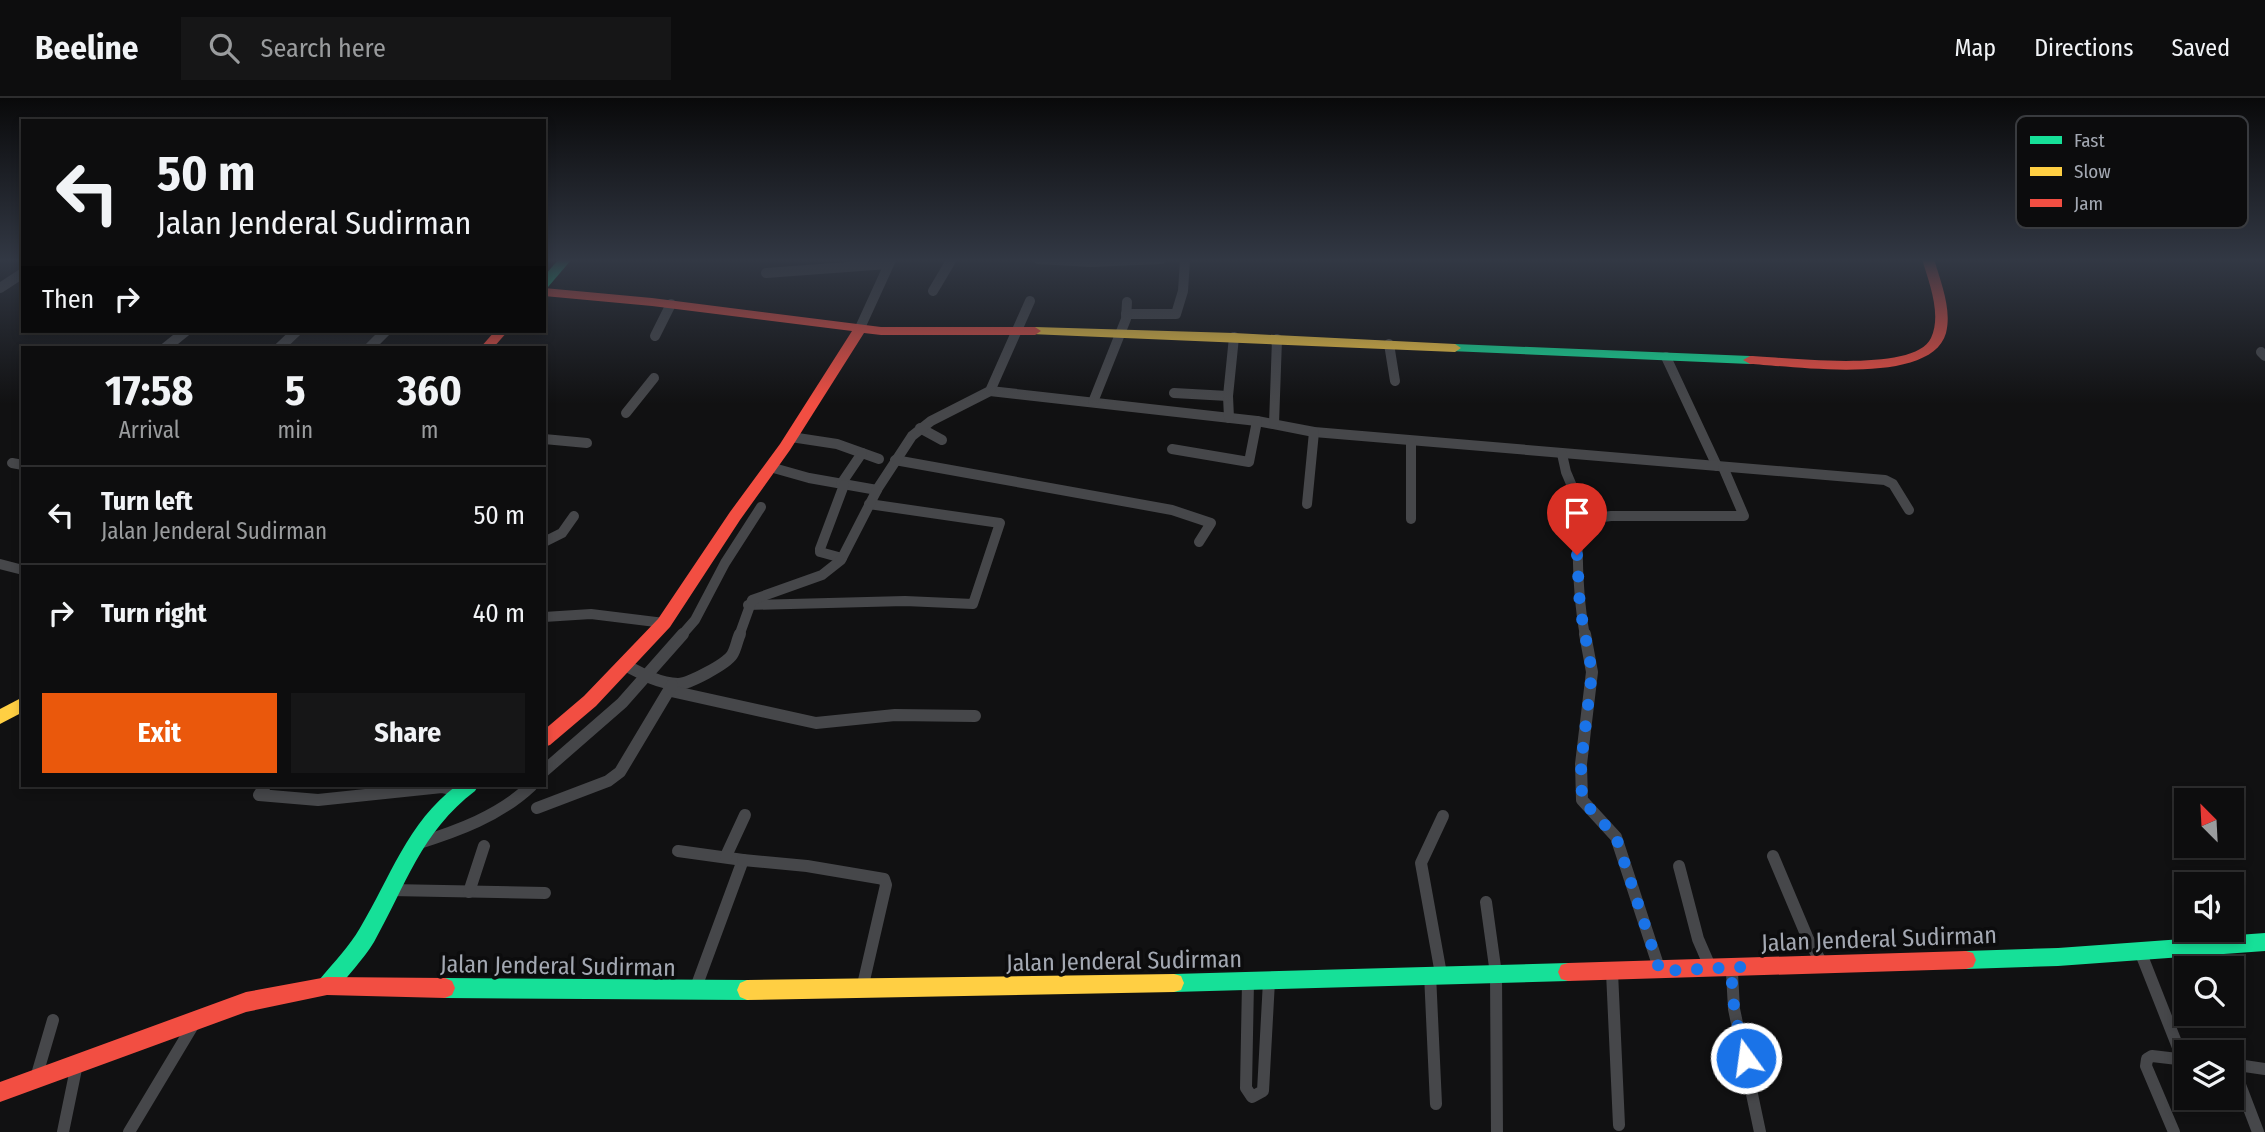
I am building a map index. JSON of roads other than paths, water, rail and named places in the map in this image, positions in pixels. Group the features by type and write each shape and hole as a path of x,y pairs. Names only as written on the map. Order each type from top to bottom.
{"street":[{"path":"656,336 669,307"},
{"path":"695,307 859,330 1234,337 1874,364 1904,361 1923,355 1936,343 1942,317 1940,307"},
{"path":"546,738 627,666 699,588 795,438 859,330 869,307"},
{"path":"537,808 608,781 621,772 672,687 690,681 726,662 736,646 748,605 764,595 831,571 842,558 895,460 920,428 977,401 990,391 999,365 1027,307"},
{"path":"1093,402 1127,307"},
{"path":"1126,314 1176,314 1178,307"},
{"path":"167,346 184,333"},
{"path":"281,346 295,333"},
{"path":"371,346 384,333"},
{"path":"488,346 500,333"},
{"path":"1230,418 1228,396 1234,337"},
{"path":"1274,424 1276,340"},
{"path":"1388,344 1395,381"},
{"path":"1660,971 1616,837 1582,800 1581,764 1592,672 1580,608 1577,555 1578,522 1586,519 1611,516 1742,517 1744,514 1666,357"},
{"path":"626,413 654,378"},
{"path":"990,391 1257,421 1314,432 1889,481 1909,510"},
{"path":"1174,393 1228,396"},
{"path":"1172,449 1249,461 1257,421"},
{"path":"920,428 942,440"},
{"path":"1307,504 1314,432"},
{"path":"795,438 837,444 879,459"},
{"path":"546,439 587,443"},
{"path":"1411,441 1411,519"},
{"path":"842,558 820,552 820,549 843,485 862,453"},
{"path":"1562,454 1566,472 1586,519"},
{"path":"895,460 1172,510 1211,523 1199,542"},
{"path":"776,468 877,491"},
{"path":"748,605 905,601 973,604 1000,523 869,504"},
{"path":"546,769 622,703 643,675 695,620 699,588 737,528 761,507"},
{"path":"546,541 557,538 569,526 574,516"},
{"path":"0,564 21,569"},
{"path":"546,617 591,614 664,623"},
{"path":"627,666 672,687 817,723 895,715 975,716"},
{"path":"0,717 21,705"},
{"path":"264,787 259,794 318,800 442,787 464,788"},
{"path":"416,842 444,836 516,802 530,787"},
{"path":"327,986 366,938 425,824 464,788"},
{"path":"726,856 745,815"},
{"path":"1436,1104 1435,974 1422,863 1443,816"},
{"path":"469,892 484,846"},
{"path":"678,851 807,866 884,879 886,885 862,989"},
{"path":"1773,856 1808,939 1822,965"},
{"path":"695,990 743,860"},
{"path":"1679,866 1698,939 1711,969"},
{"path":"390,890 545,893"},
{"path":"1486,902 1496,974 1497,1132"},
{"name":"Jalan Jenderal Sudirman","path":"0,1092 246,1002 327,986 695,990 1248,982 1435,974 1660,971 1822,965 2140,951 2265,942"},
{"path":"2140,951 2177,1040"},
{"path":"1741,967 1732,973 1734,1009 1760,1132"},
{"path":"1612,972 1619,1125"},
{"path":"1248,982 1246,1088 1252,1097 1263,1091 1269,981"},
{"path":"36,1078 53,1020"},
{"path":"130,1132 195,1021"},
{"path":"2174,1059 2152,1056 2147,1059 2146,1066 2174,1132"},
{"path":"63,1132 77,1064"},
{"path":"2244,1066 2265,1069"},
{"path":"2244,1097 2258,1132"}]}
